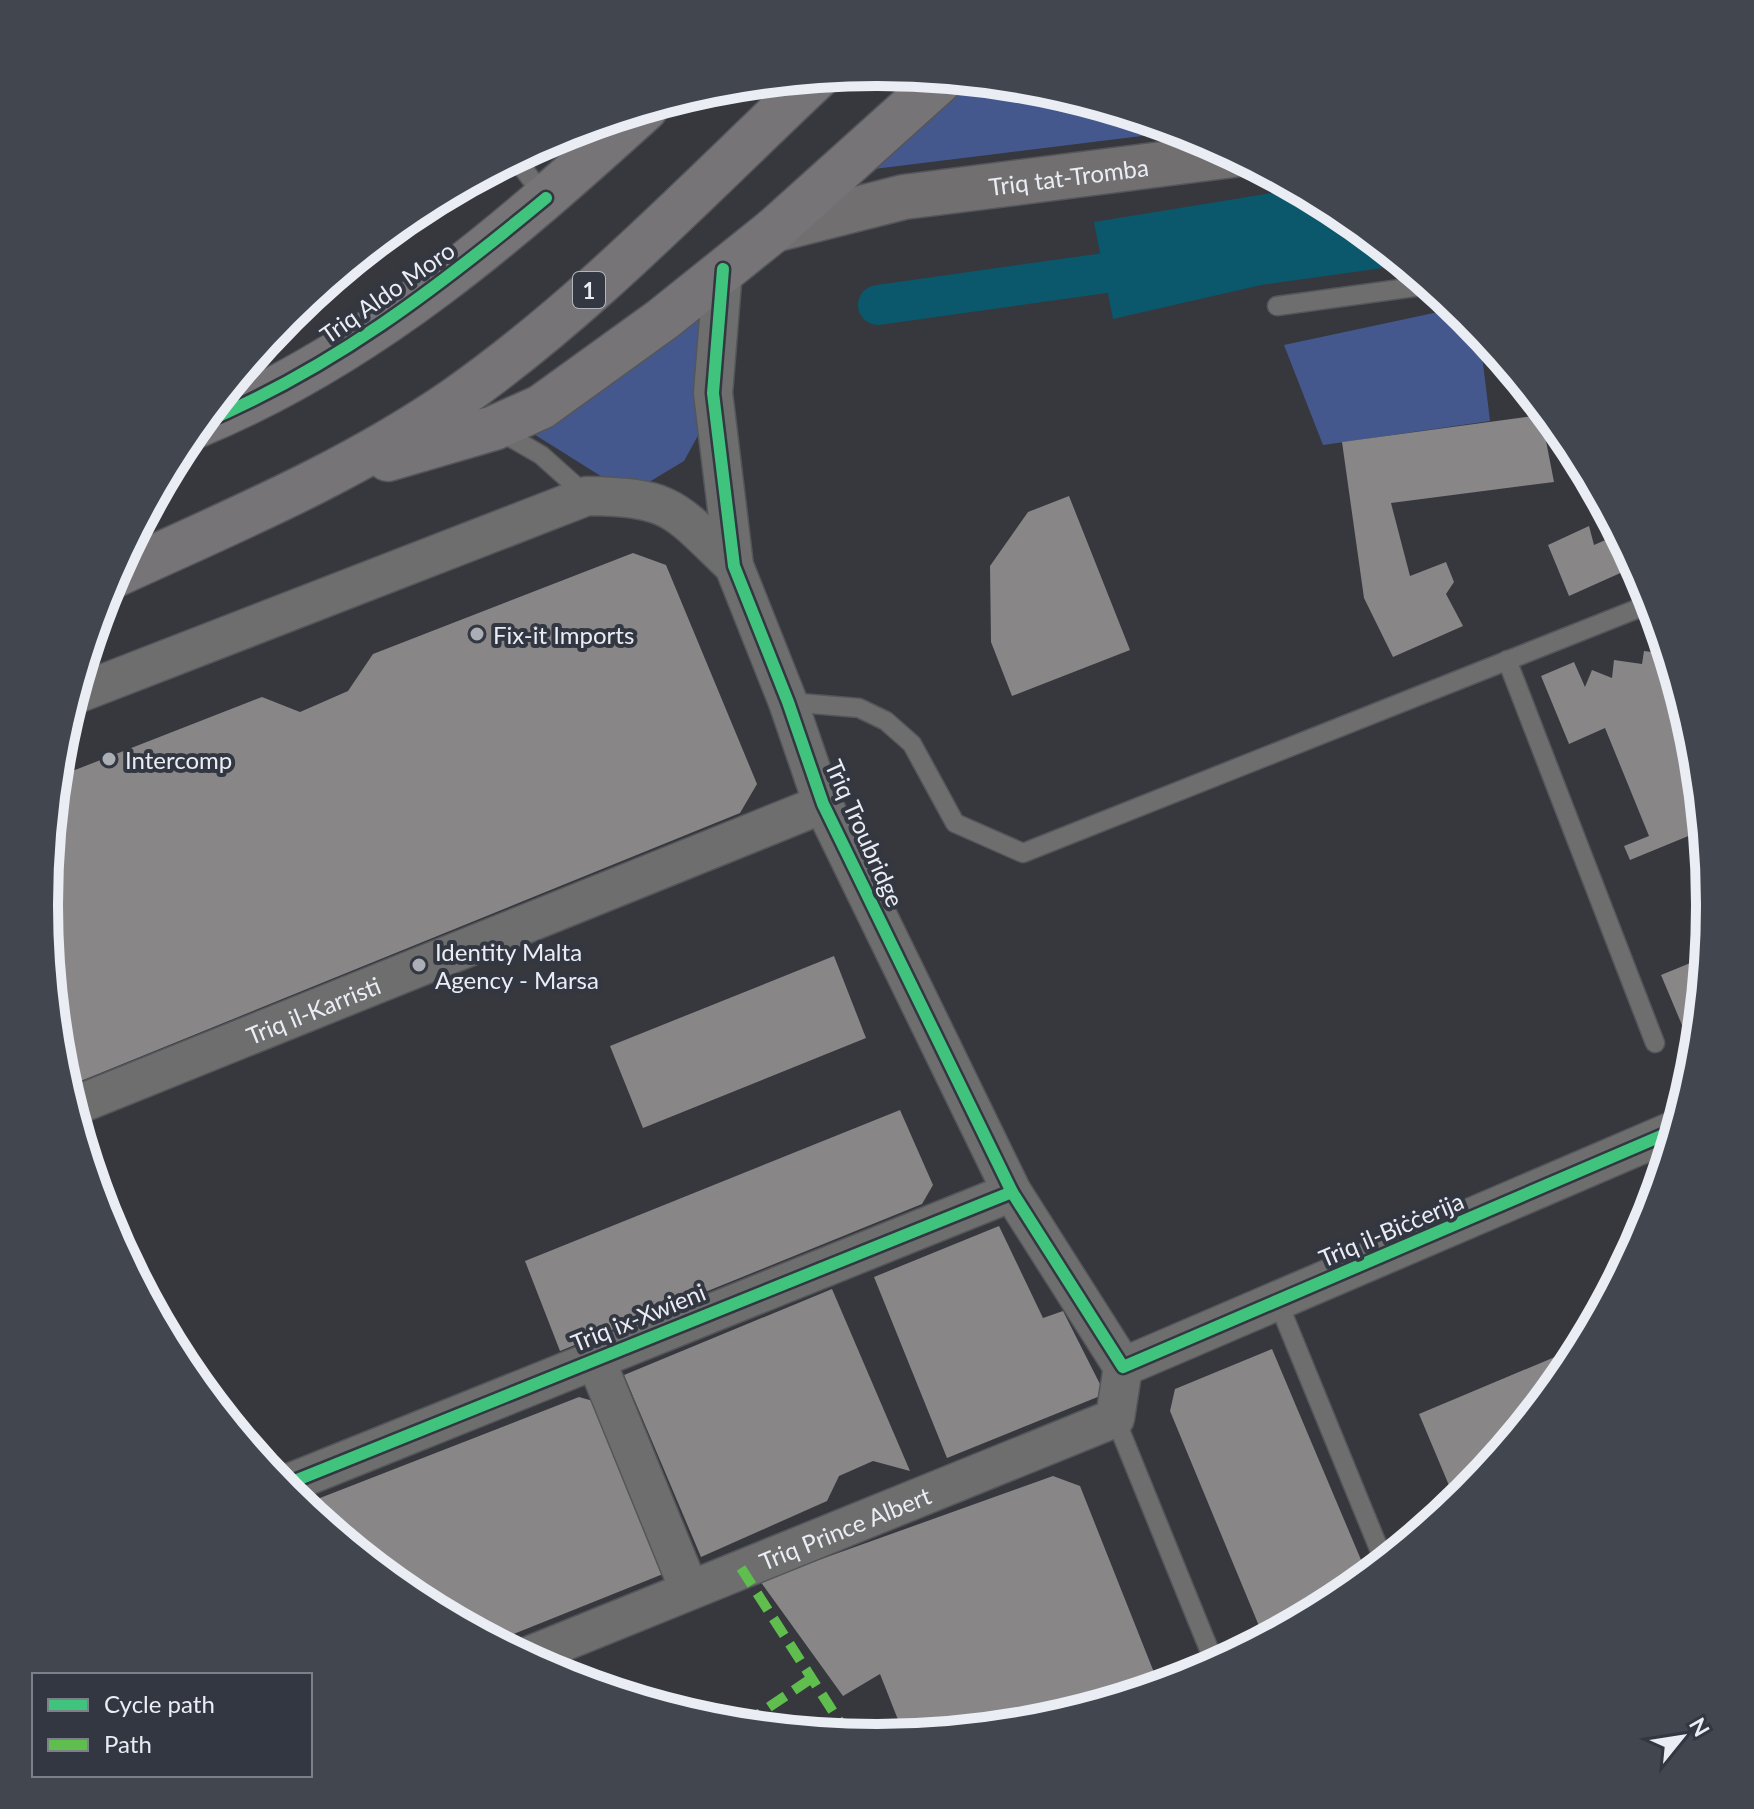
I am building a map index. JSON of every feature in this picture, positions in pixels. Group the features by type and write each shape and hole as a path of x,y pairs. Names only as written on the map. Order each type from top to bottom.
{"highway":[{"path":"337,473 494,428 541,407 663,319 774,230 933,87"},
{"name":"1","path":"130,568 337,473 457,398 573,306 804,89"},
{"name":"Triq Aldo Moro","path":"221,415 283,386 357,344 441,285 546,198 627,125"}],"street":[{"name":"Triq tat-Tromba","path":"774,230 904,197 1212,158"},
{"name":"Triq Troubridge","path":"723,269 713,393 734,566 788,702 823,804 1012,1192 1123,1367"},
{"path":"87,690 587,496 637,497 672,507 734,566"},
{"name":"Triq il-Karristi","path":"83,1103 823,804"},
{"name":"Triq il-Biċċerija","path":"1123,1367 1662,1135"},
{"name":"Triq ix-Xwieni","path":"295,1481 1012,1192"},
{"path":"595,1358 689,1589"},
{"path":"1115,1418 1123,1367"},
{"name":"Triq Prince Albert","path":"541,1651 1115,1418"}],"lane":[{"path":"522,167 546,198"},
{"path":"1277,306 1415,287"},
{"path":"494,428 541,455 587,496"},
{"path":"788,702 859,708 886,721 912,744 955,823 1023,853 1640,608"},
{"path":"1507,660 1655,1043"},
{"path":"1278,1302 1380,1551"},
{"path":"1115,1418 1210,1652"}],"shaded area":[{"path":"948,89 1037,101 1089,113 1154,134 874,169"},
{"path":"1280,192 1332,224 1390,267 1261,285 1113,319 1094,222"},
{"path":"700,310 701,430 684,461 649,482 615,485 529,431"},
{"path":"1441,311 1482,352 1490,421 1323,445 1284,345"}],"building":[{"path":"1534,416 1544,429 1554,482 1391,503 1410,576 1446,562 1454,582 1446,594 1463,626 1393,657 1364,598 1342,442"},
{"path":"1069,496 1130,650 1012,696 991,642 990,566 1028,512"},
{"path":"1589,526 1594,545 1610,538 1625,571 1569,596 1548,545"},
{"path":"633,553 666,565 757,784 740,813 78,1082 65,1011 58,904 60,851 69,772 262,697 300,712 348,691 373,654"},
{"path":"1644,651 1656,653 1680,745 1692,834 1630,860 1624,846 1649,836 1605,728 1569,744 1541,676 1574,662 1585,687 1592,670 1612,678 1614,660 1642,664"},
{"path":"834,956 866,1038 643,1128 610,1046"},
{"path":"1694,962 1685,1033 1661,975"},
{"path":"900,1110 933,1185 922,1204 560,1351 525,1261"},
{"path":"999,1226 1043,1318 1063,1311 1105,1394 947,1458 874,1277"},
{"path":"832,1289 910,1471 873,1461 839,1476 827,1501 701,1557 624,1375"},
{"path":"1272,1349 1363,1563 1260,1628 1170,1411 1175,1389"},
{"path":"1562,1354 1493,1445 1451,1489 1419,1414"},
{"path":"579,1397 593,1401 663,1574 509,1636 422,1585 378,1554 315,1500"},
{"path":"1053,1476 1080,1486 1155,1674 1089,1696 1037,1708 899,1723 880,1674 843,1696 760,1581"}],"waterway":[{"path":"878,305 1155,266"}],"marked path":[{"path":"741,1568 840,1723"},
{"path":"758,1714 812,1678"}],"cycle path":[{"path":"221,415 293,379 381,325 546,198"},
{"path":"723,269 713,393 734,566 788,702 823,804 1012,1192 1123,1367 1662,1135"},
{"path":"295,1481 1012,1192"}],"place":[{"name":"Fix-it Imports","path":"477,634"},
{"name":"Intercomp","path":"109,759"},
{"name":"Identity Malta Agency - Marsa","path":"419,965"}]}
